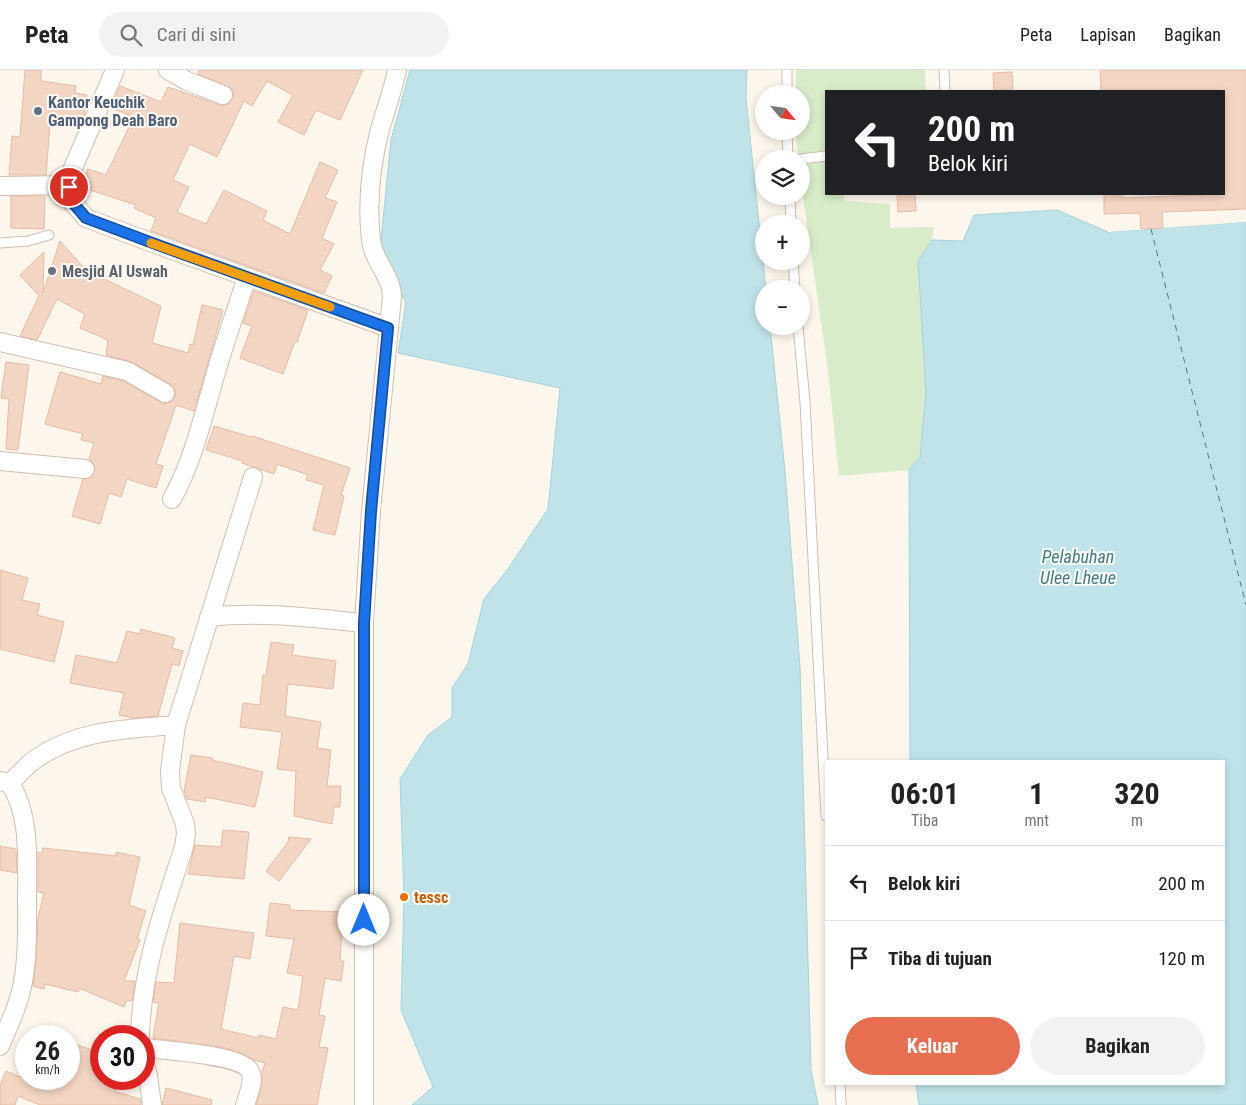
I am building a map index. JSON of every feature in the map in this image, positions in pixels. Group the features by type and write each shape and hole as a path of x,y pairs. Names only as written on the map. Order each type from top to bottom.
{"street":[{"path":"115,70 70,175 70,196 73,203 86,218 388,328"},
{"path":"168,70 187,81 223,95"},
{"path":"364,1105 364,623 371,511 392,287 375,256 371,244 369,221 375,154 397,70"},
{"path":"0,186 69,185"},
{"path":"172,499 180,485 194,448 217,368 247,277"},
{"path":"0,342 127,371 165,393"},
{"path":"0,462 85,469"},
{"path":"141,1025 143,994 148,967 186,834 185,824 170,788 170,771 176,725 253,476"},
{"path":"209,617 260,614 364,623"},
{"path":"0,1046 15,1011 23,983 26,955 27,837 18,796 5,782 30,763 71,740 124,729 176,725"},
{"path":"155,1049 224,1058 245,1065 249,1070 251,1085 245,1105"},
{"path":"150,1090 152,1105"}],"lane":[{"path":"787,70 787,85"},
{"path":"944,70 945,90"},
{"path":"810,158 825,156"},
{"path":"0,243 28,242 49,235"},
{"path":"799,335 805,402 825,796"},
{"path":"840,1085 841,1105"}],"green space":[{"path":"796,70 925,70 926,90 825,90 825,195 844,195 844,201 890,204 890,228 934,227 932,240 918,261 926,392 920,458 909,470 839,476 828,370 810,246 810,215 806,215 804,205 810,205 810,150 797,150 797,140 810,140 810,85 796,85"}],"water":[{"path":"410,70 747,70 746,99 755,184 755,205 757,205 758,215 755,215 755,270 764,270 765,280 755,280 755,335 771,335 785,471 800,667 811,1070 818,1105 412,1105 433,1087 401,1010 404,897 400,779 428,735 452,717 452,688 468,664 484,599 508,569 548,509 560,388 398,353 406,302 384,271 381,240 391,140"},
{"name":"Pelabuhan Ulee Lheue","path":"1057,210 1108,232 1246,222 1246,1105 919,1105 916,1085 1225,1085 1225,760 910,760 909,470 920,458 926,392 918,261 932,240 963,241 974,215"}],"pier":[{"path":"1246,219 1246,222 1108,232 1107,229"}],"building":[{"path":"25,70 41,70 41,81 76,86 75,93 87,95 84,115 79,126 50,124 46,175 9,175 12,136 20,137"},
{"path":"199,70 363,70 340,120 316,110 304,135 278,122 293,95 267,81 252,106 244,101 217,157 190,144 173,180 189,187 177,212 206,224 224,190 267,211 263,220 290,234 320,162 338,170 325,198 337,202 322,238 334,244 320,270 332,276 324,293 151,231 156,218 134,208 136,205 81,187 88,169 106,175 134,117 111,108 120,86 161,102 168,87 220,105 230,103 234,94 231,88 198,74"},
{"path":"1100,70 1246,70 1246,209 1162,212 1163,228 1141,229 1140,213 1104,214 1104,195 1122,195 1123,198 1225,195 1225,90 1101,90"},
{"path":"1012,72 1013,90 994,90 993,73"},
{"path":"897,195 915,195 916,211 898,212"},
{"name":"Mesjid Al Uswah","path":"11,196 45,196 44,229 11,228"},
{"path":"60,241 84,268 161,306 152,343 188,353 190,344 193,345 202,305 223,310 194,411 176,405 156,464 163,466 156,488 127,479 121,497 109,493 100,524 72,516 83,479 90,478 95,470 94,464 89,459 94,443 81,440 83,434 45,424 60,372 101,384 103,376 123,381 164,404 174,399 176,393 174,387 170,384 132,362 106,355 108,340 80,328 85,314 57,299 37,340 20,336 39,296 20,275 44,252 43,293"},
{"path":"254,291 308,310 283,374 240,358 252,326 243,323"},
{"path":"6,362 29,365 18,450 6,449 9,399 1,398"},
{"path":"214,426 252,436 350,468 341,495 344,496 335,535 313,530 324,485 306,480 308,475 277,464 274,474 242,463 243,461 206,450"},
{"path":"0,570 28,578 22,600 40,604 37,615 64,622 54,662 0,649"},
{"path":"141,629 175,638 172,648 183,651 179,666 172,664 158,716 133,718 119,715 124,693 70,683 76,655 117,663 127,631 140,634"},
{"path":"271,642 294,645 292,655 336,661 333,689 288,684 285,716 321,722 317,748 331,750 327,786 341,786 340,807 334,807 332,824 294,816 296,771 277,769 282,732 240,727 243,703 260,705 263,675 266,675"},
{"path":"191,755 213,758 212,760 263,772 255,807 206,797 205,802 187,799 184,791"},
{"path":"223,830 249,832 244,879 188,874 195,845 221,847"},
{"path":"289,837 311,839 279,881 266,871 288,842"},
{"path":"0,846 16,849 17,873 0,870"},
{"path":"43,848 116,856 116,852 140,857 129,905 146,911 137,939 140,940 124,981 135,981 132,1001 126,1001 124,1007 79,988 78,992 45,984 44,989 33,986 38,918 44,893 38,892 38,852 42,853"},
{"path":"270,903 290,905 290,910 343,912 340,961 344,961 341,981 325,978 319,1015 325,1016 319,1047 328,1048 317,1105 256,1105 262,1086 262,1072 265,1063 254,1060 237,1051 221,1047 155,1038 159,1003 153,1002 156,982 174,983 180,923 254,933 250,959 234,956 221,1029 258,1038 259,1035 276,1039 283,1007 298,1010 303,976 287,973 294,939 266,936"},
{"path":"80,1046 90,1049 90,1090 114,1090 140,1099 141,1105 40,1105 18,1096 15,1105 0,1105 0,1085 6,1071 15,1075 15,1090 80,1090"},
{"path":"166,1088 212,1100 211,1105 162,1105"}],"ferry route":[{"path":"1151,229 1246,605"}],"slow traffic":[{"path":"151,243 330,307"}],"place":[{"name":"Kantor Keuchik Gampong Deah Baro","path":"38,111"},
{"name":"Mesjid Al Uswah","path":"52,271"},
{"name":"tessc","path":"404,897"}],"route":[{"path":"69,187 73,203 86,218 388,328 371,511 364,623 364,920"}]}
